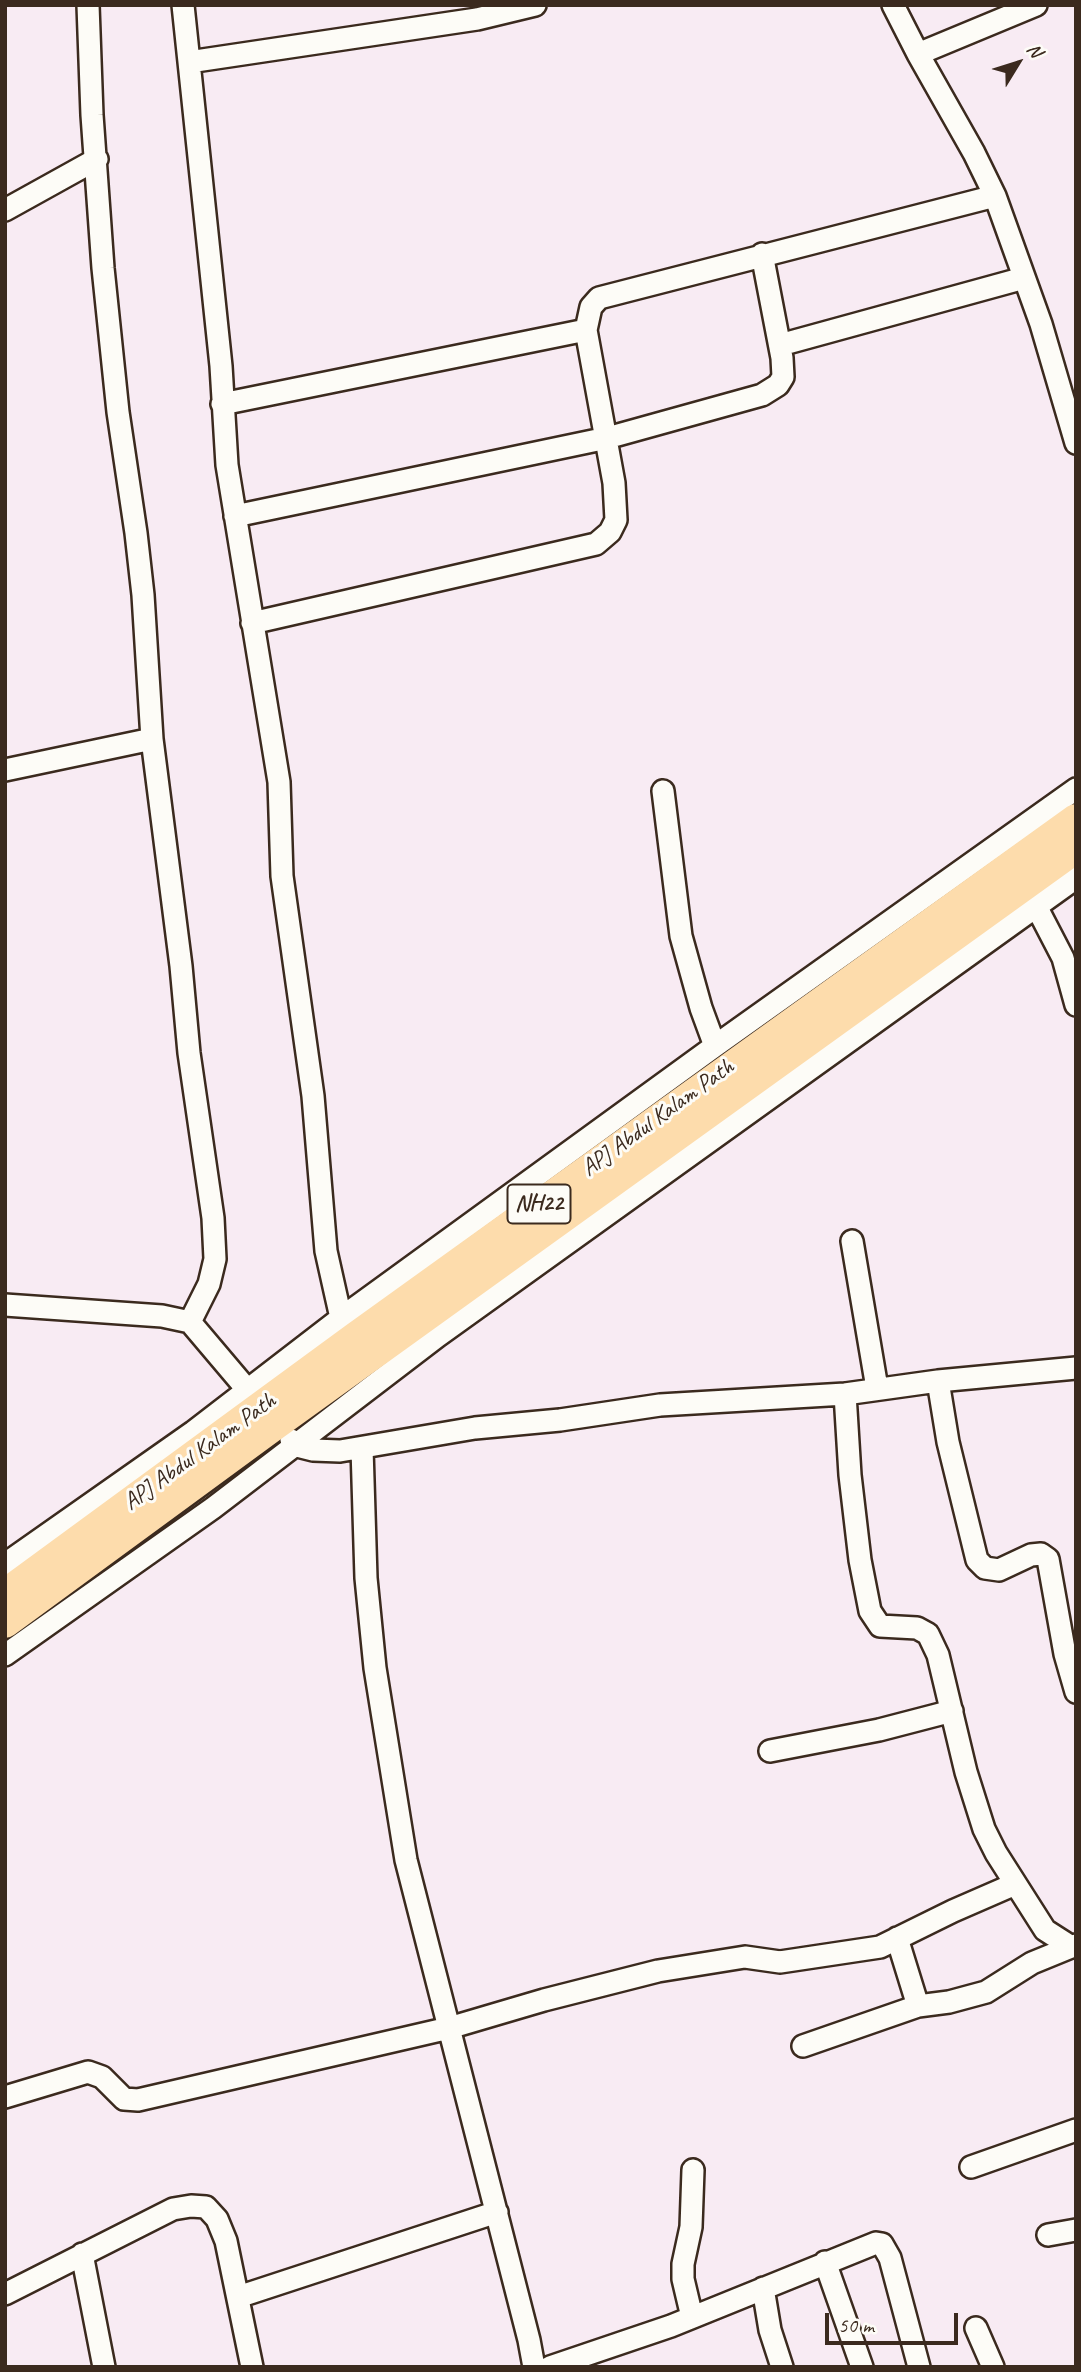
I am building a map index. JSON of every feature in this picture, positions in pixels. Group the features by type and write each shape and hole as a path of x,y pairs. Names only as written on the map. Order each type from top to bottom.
{"highway":[{"name":"APJ Abdul Kalam Path","path":"5,1594 1073,819"},
{"name":"APJ Abdul Kalam Path","path":"5,1623 261,1407"}],"street":[{"path":"88,5 92,115 116,399 135,522 143,595 152,739 181,966 189,1053 213,1218 215,1259 209,1284 190,1322"},
{"path":"183,5 221,366 227,465 279,782 282,876 313,1096 326,1251 341,1318"},
{"path":"189,62 477,19 536,5"},
{"path":"893,5 995,196 1071,405 1076,443"},
{"path":"918,54 1036,5"},
{"path":"5,209 97,159"},
{"path":"253,623 596,544 610,533 616,520 614,483 586,330 591,307 599,298 995,196"},
{"path":"235,516 607,438 762,395 778,385 783,377 780,345 762,254"},
{"path":"780,345 1024,278"},
{"path":"222,404 586,330"},
{"path":"5,771 152,739"},
{"path":"663,791 681,936 715,1046"},
{"name":"NH22","path":"5,1564 193,1432 261,1407 341,1318 715,1046 1073,819"},
{"name":"NH22","path":"5,1655 213,1508 439,1336 1076,878"},
{"path":"1036,906 1063,958 1076,1005"},
{"path":"852,1241 877,1388"},
{"path":"5,1305 162,1316 190,1322 297,1446 313,1450 362,1448 475,1428 560,1420 660,1405 845,1394 937,1381 1076,1368"},
{"path":"937,1381 948,1442 977,1560 985,1568 999,1570 1031,1555 1041,1554 1048,1559 1065,1654 1076,1692"},
{"path":"845,1394 850,1475 860,1560 870,1611 880,1626 916,1628 928,1634 938,1655 973,1798 984,1829 996,1853 1045,1930 1073,1945"},
{"path":"362,1448 366,1578 375,1668 406,1860 534,2367"},
{"path":"770,1751 879,1730 951,1711"},
{"path":"5,2097 88,2072 102,2077 124,2099 138,2100 449,2028 658,1970 744,1957 779,1962 880,1947 1015,1884"},
{"path":"897,1938 918,2006"},
{"path":"803,2046 918,2006 986,1992 1032,1963 1073,1945"},
{"path":"971,2167 1076,2130"},
{"path":"692,2317 685,2288 683,2263 691,2227 693,2170"},
{"path":"5,2294 173,2209 206,2207 217,2219 226,2241 252,2367"},
{"path":"239,2297 497,2212"},
{"path":"1048,2235 1076,2230"},
{"path":"550,2367 692,2317 876,2243 882,2244 886,2249 919,2367"},
{"path":"82,2254 104,2367"},
{"path":"825,2262 862,2367"},
{"path":"763,2288 770,2330 782,2367"},
{"path":"976,2328 993,2367"}]}
